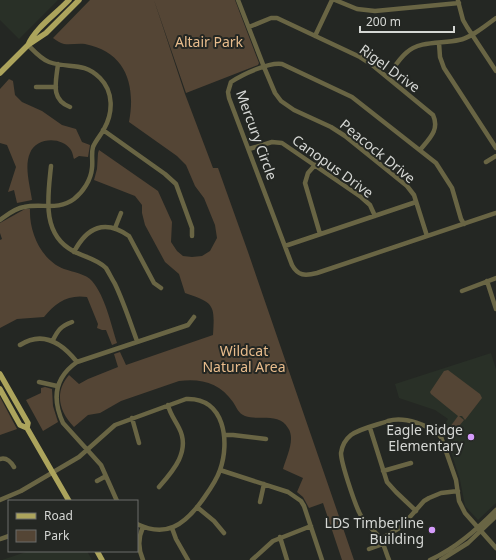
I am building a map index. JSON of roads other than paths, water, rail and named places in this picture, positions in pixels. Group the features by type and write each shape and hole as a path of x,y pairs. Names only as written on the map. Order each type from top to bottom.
{"main road":[{"path":"28,45 38,31 69,0"},
{"path":"0,72 28,45 46,33 78,0"},
{"path":"0,374 28,423 27,428 68,500"},
{"path":"0,389 20,425 27,428"}],"street":[{"name":"Peacock Drive","path":"238,0 275,93 281,101 294,110 331,127 345,136 407,186 411,190 416,202 427,236"},
{"path":"315,36 334,0 357,9 375,11 459,1 463,20 496,71"},
{"name":"Rigel Drive","path":"249,27 271,18 277,18 360,57 433,115 436,121 435,130 420,150"},
{"path":"387,77 411,49 423,45 460,40 496,18"},
{"path":"439,43 440,57 444,68 496,148"},
{"path":"0,220 24,207 58,206 74,199 85,187 90,178 95,143 109,118 111,109 111,100 106,85 96,75 86,68 74,65 58,64 44,60 28,45"},
{"name":"Mercury Circle","path":"275,63 282,64 352,96 436,163 452,188 461,219 464,224 306,276 299,274 295,270 285,246 249,149 228,92 231,82 275,63"},
{"path":"58,64 56,87 59,100 63,104 70,107"},
{"path":"36,87 56,87"},
{"path":"103,130 165,174 176,184 192,228 192,236"},
{"name":"Canopus Drive","path":"249,149 272,142 282,143 366,201 373,210 375,216"},
{"path":"486,162 496,156"},
{"path":"315,165 308,174 305,183 320,234"},
{"path":"50,166 48,207 50,223 56,236 66,247 74,252 96,260 106,269 122,300 137,341"},
{"path":"285,246 416,202"},
{"path":"115,228 121,213"},
{"path":"464,224 496,213"},
{"path":"74,252 80,241 92,230 99,228 115,228 129,236 154,283 160,288"},
{"path":"462,291 496,278"},
{"path":"487,281 496,309"},
{"path":"117,500 101,465 69,430 60,416 56,401 57,386 66,371 77,362 188,324 194,317"},
{"path":"53,340 63,325 72,322"},
{"path":"20,345 27,340 36,338 53,340 66,349 77,362"},
{"path":"39,382 57,386"},
{"path":"0,500 21,491 79,457 115,425 186,399 194,399 208,404 219,416 224,435 220,470 211,488 188,518 182,523 172,528 157,530 138,524"},
{"path":"159,487 179,461 182,443 180,430 172,418 168,405"},
{"path":"132,418 139,443"},
{"path":"389,560 381,538 359,512 341,453 346,441 356,432 399,419 429,427 436,432 444,444 456,480 461,506 465,513 496,548"},
{"path":"370,428 383,471 390,486 416,510"},
{"path":"224,435 233,434 266,439"},
{"path":"0,459 2,458 10,461 14,467"},
{"path":"383,471 411,463"},
{"path":"220,470 288,492 301,501 322,560"},
{"path":"96,480 106,476"},
{"path":"260,502 264,484"},
{"path":"381,538 401,527 424,501 434,495 458,491"},
{"path":"197,507 214,521 224,533"},
{"path":"441,560 468,543 496,510"},
{"path":"430,560 480,529 496,516"},
{"path":"252,560 266,546 280,537 311,526"},
{"path":"142,560 139,549 139,541 143,527"},
{"path":"172,528 176,539 188,560"},
{"path":"280,537 287,560"},
{"path":"369,549 383,544"}],"place":[{"name":"Eagle Ridge Elementary","path":"471,437"},
{"name":"LDS Timberline Building","path":"432,530"}],"park label":[{"name":"Altair Park","path":"209,41"},
{"name":"Wildcat Natural Area","path":"244,358"}]}
